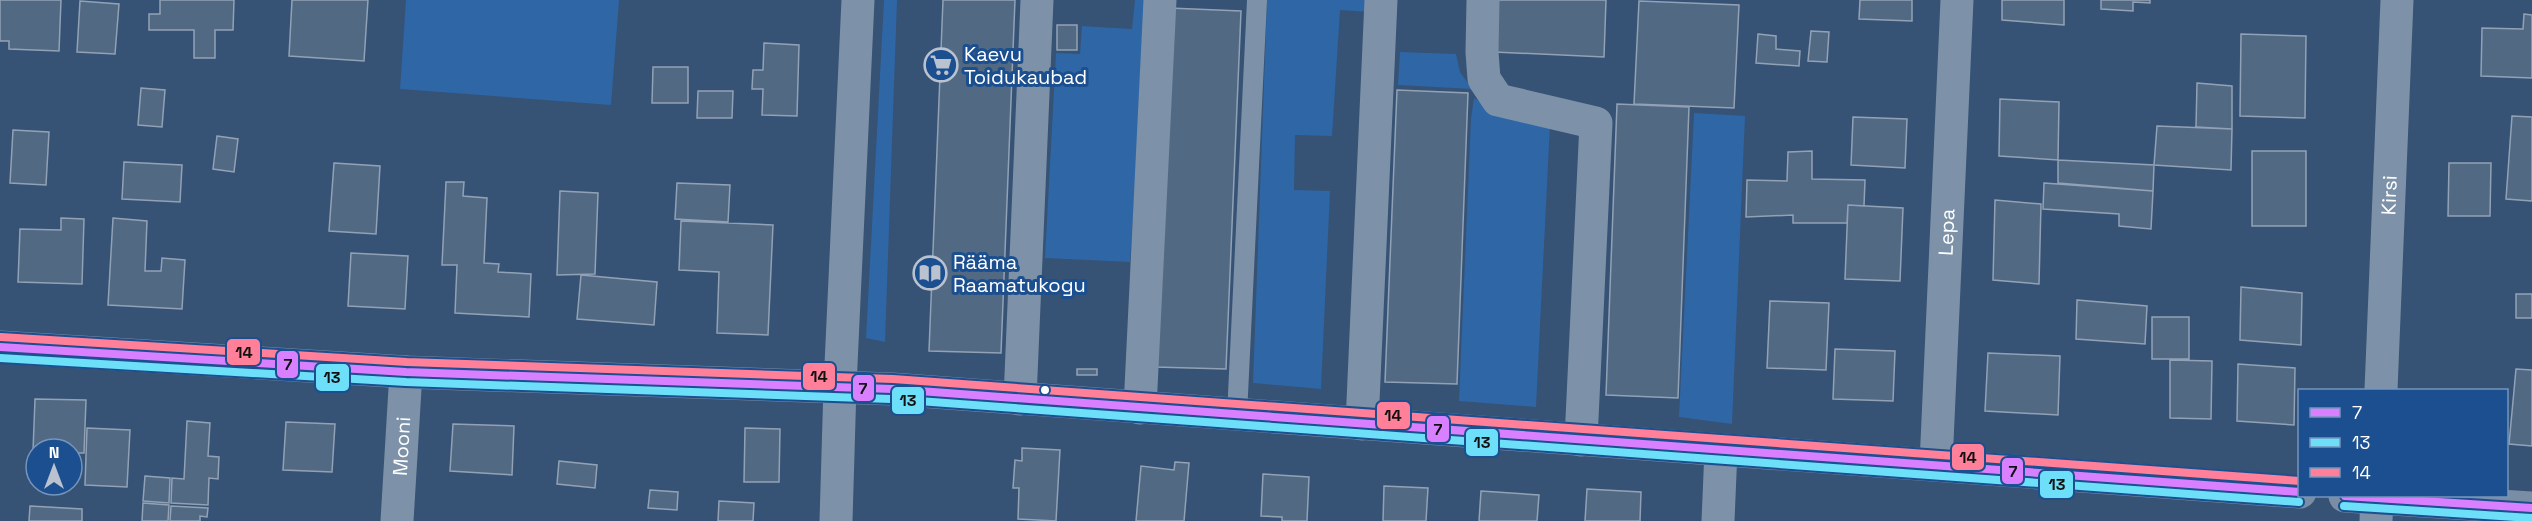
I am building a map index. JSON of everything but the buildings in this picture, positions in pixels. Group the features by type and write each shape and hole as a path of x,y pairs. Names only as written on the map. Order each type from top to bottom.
{"street":[{"path":"836,521 858,0"},
{"path":"1020,399 1037,0"},
{"path":"1140,408 1160,0"},
{"path":"1362,424 1381,0"},
{"path":"1483,0 1484,79 1498,100 1596,123 1581,440"},
{"name":"Lepa","path":"1936,464 1957,0"},
{"name":"Kirsi","path":"2381,389 2397,0"},
{"path":"0,347 406,372 840,386 2298,492"},
{"name":"Mooni","path":"397,521 406,372"},
{"path":"1718,521 1721,450"},
{"path":"2351,497 2377,505 2532,508"}],"lane":[{"path":"1237,415 1257,0"}],"shaded area":[{"path":"406,0 619,0 611,105 400,89"},
{"path":"884,0 897,0 885,342 866,338"},
{"path":"1135,0 1147,0 1130,262 1045,258 1056,53 1080,54 1082,26 1132,29"},
{"path":"1267,0 1367,0 1369,12 1340,10 1332,136 1295,135 1294,190 1330,191 1321,389 1253,383"},
{"path":"1400,52 1456,54 1460,72 1472,89 1398,85"},
{"path":"1474,98 1500,113 1550,124 1536,407 1459,401 1471,119"},
{"path":"1694,113 1745,116 1732,424 1679,417"}],"transit line":[{"name":"14","path":"1,337 407,362 893,379 2298,481"},
{"name":"7","path":"0,347 406,372 892,389 2298,492"},
{"name":"13","path":"0,358 406,382 891,399 2299,502"},
{"name":"7","path":"2361,497 2532,508"},
{"name":"13","path":"2344,506 2531,518"}],"place":[{"name":"Kaevu Toidukaubad","path":"941,65"},
{"name":"Rääma Raamatukogu","path":"930,273"}]}
